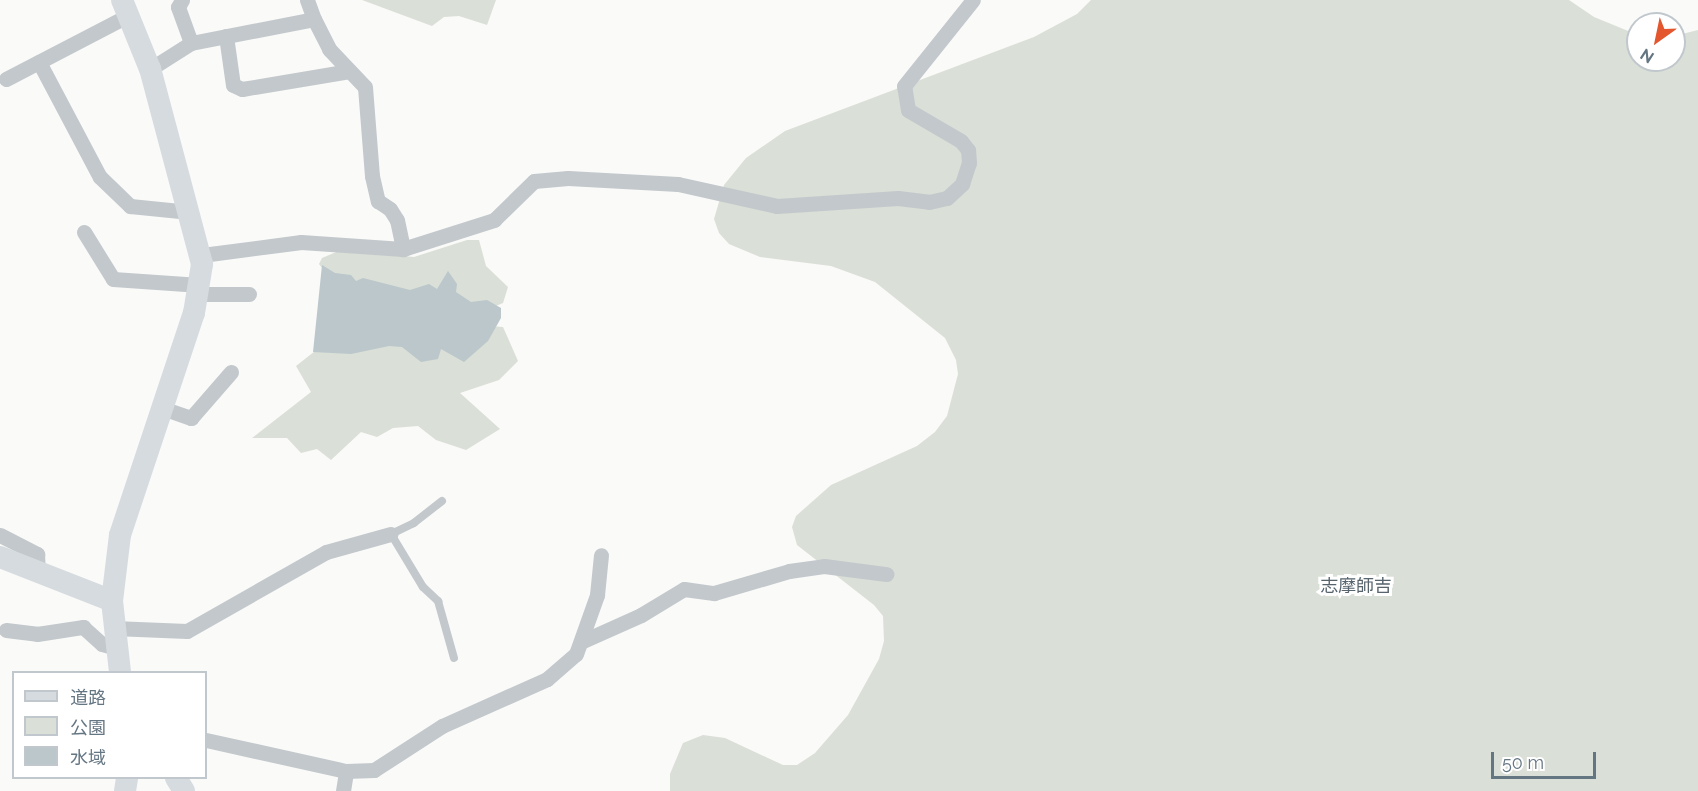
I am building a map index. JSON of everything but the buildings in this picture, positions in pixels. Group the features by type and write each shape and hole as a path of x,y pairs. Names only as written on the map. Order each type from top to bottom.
{"street":[{"path":"182,0 178,7 191,43"},
{"path":"307,0 329,49 365,87 372,176 378,201 397,220 403,249"},
{"path":"202,255 301,242 403,249 494,220 534,181 557,179 678,184 777,206 898,198 929,202 947,198 962,184 969,163 968,150 960,141 908,110 904,86 973,0"},
{"path":"6,79 39,62 125,8 150,69 202,255 199,290 120,535 112,601 120,671"},
{"path":"150,69 191,43 314,19"},
{"path":"226,36 233,85 242,89 349,71"},
{"path":"39,62 100,177 130,206 190,212"},
{"path":"84,232 113,279 249,294"},
{"path":"162,408 191,418 231,372"},
{"path":"6,630 37,634 83,627 102,644 115,638 187,631 326,552 391,534"},
{"path":"0,535 38,554 38,572"},
{"path":"207,740 346,771 374,770 442,726 547,679 576,654 583,641 597,595 601,555"},
{"path":"0,557 112,601"},
{"path":"583,641 641,615 684,589 714,593 789,571 824,566 886,574"},
{"path":"343,791 346,771"}],"lane":[{"path":"442,501 414,523 391,534 423,587 438,601 454,658"}],"green space":[{"path":"362,0 496,0 487,25 459,16 444,17 432,26"},
{"path":"1091,0 1569,0 1594,17 1626,30 1626,72 1686,72 1686,33 1698,30 1698,791 670,791 670,774 683,743 703,735 725,738 783,765 797,765 815,753 848,715 879,659 884,641 883,616 874,605 797,545 792,527 796,516 831,485 917,446 935,432 947,416 958,374 956,360 945,338 875,282 831,266 760,257 729,244 719,233 714,219 724,185 746,158 785,131 1034,37 1077,14"},
{"path":"467,240 479,240 486,266 508,287 503,303 491,308 436,293 383,290 326,273 319,264 322,258 341,250 414,257"},
{"path":"489,326 503,327 518,361 499,380 460,393 500,429 466,450 436,440 418,426 393,428 377,437 361,432 331,460 317,449 301,453 287,438 252,438 311,392 296,366 324,344"}],"water":[{"path":"322,265 335,273 351,275 356,281 363,278 410,290 429,284 437,289 448,271 457,284 456,292 471,302 487,300 501,308 501,318 488,341 464,362 441,349 438,359 421,362 402,347 389,346 351,354 313,352"}],"district":[{"name":"志摩師吉","path":"1356,586"}]}
